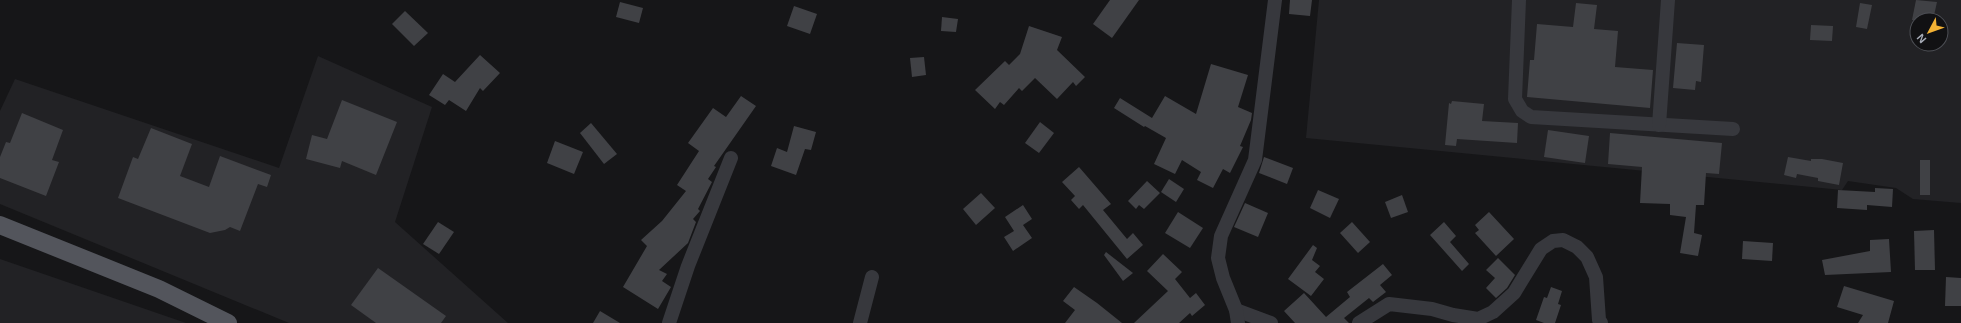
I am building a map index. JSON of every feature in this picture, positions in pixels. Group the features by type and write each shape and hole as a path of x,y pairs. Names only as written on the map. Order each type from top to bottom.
{"main road":[{"path":"0,225 160,289 228,323"}],"street":[{"path":"1271,323 1237,316 1223,278 1218,258 1221,236 1255,160 1275,0"},
{"path":"1519,0 1515,99 1522,111 1531,117 1733,129"},
{"path":"1659,125 1668,0"},
{"path":"669,323 688,266 731,158"},
{"path":"1359,323 1389,304 1432,308 1453,315 1478,319 1493,312 1514,293 1541,249 1553,241 1564,240 1577,247 1587,257 1596,277 1599,320 1601,323"},
{"path":"860,323 872,276"}],"shaded area":[{"path":"1319,0 1961,0 1961,203 1913,199 1896,188 1848,181 1842,190 1306,138"},
{"path":"318,56 432,107 395,222 508,323 289,323 0,204 0,111 15,79 279,168"},
{"path":"0,259 186,323 0,323"}],"building":[{"path":"1110,0 1139,0 1112,38 1093,24"},
{"path":"1290,0 1312,0 1310,16 1289,14"},
{"path":"1916,0 1937,2 1935,12 1914,12"},
{"path":"620,2 643,8 639,23 616,17"},
{"path":"1576,3 1597,5 1594,29 1618,31 1615,67 1653,70 1650,108 1527,97 1530,60 1534,60 1537,24 1573,27"},
{"path":"1860,3 1872,5 1867,29 1856,27"},
{"path":"794,6 817,14 810,34 787,26"},
{"path":"405,11 428,33 414,46 392,24"},
{"path":"942,17 958,19 956,32 941,31"},
{"path":"1811,25 1833,26 1832,41 1810,40"},
{"path":"1029,26 1062,37 1057,50 1085,77 1076,86 1073,82 1057,99 1035,78 1022,91 1019,88 1004,105 1000,102 995,109 975,90 1005,61 1009,65 1020,54"},
{"path":"1677,43 1704,45 1701,82 1696,81 1695,90 1673,88"},
{"path":"480,55 500,73 483,91 480,88 466,111 449,100 445,105 429,95 443,74 455,82"},
{"path":"924,57 926,75 912,77 910,58"},
{"path":"1211,64 1248,75 1238,107 1252,113 1251,120 1240,146 1243,147 1230,173 1223,169 1213,188 1197,180 1201,172 1182,160 1175,174 1154,164 1166,138 1145,126 1144,127 1114,108 1120,98 1152,118 1165,96 1196,114"},
{"path":"741,96 756,106 714,166 716,167 708,179 712,182 698,209 700,211 693,219 696,222 688,243 659,270 667,274 662,281 671,287 658,309 623,287 647,246 641,240 662,221 686,191 677,185 699,151 688,143 713,108 726,117"},
{"path":"342,100 397,122 376,175 342,161 340,168 306,159 312,135 327,139"},
{"path":"1452,101 1484,104 1482,121 1518,123 1517,143 1457,139 1456,146 1445,145 1449,103 1451,104"},
{"path":"22,113 63,130 52,160 59,162 46,196 0,178 0,157 6,142 10,143"},
{"path":"1040,122 1054,133 1039,153 1025,143"},
{"path":"591,123 617,154 604,164 580,133"},
{"path":"794,126 816,132 811,150 805,149 796,175 771,166 777,148 787,152"},
{"path":"151,128 192,144 180,176 209,187 220,156 271,175 267,187 258,184 240,231 230,227 225,230 210,233 118,198 133,157 138,159"},
{"path":"1548,130 1589,136 1585,163 1544,157"},
{"path":"1610,133 1722,143 1719,174 1706,173 1704,205 1696,205 1694,233 1702,235 1698,256 1680,253 1686,217 1670,215 1670,204 1640,203 1642,167 1608,164"},
{"path":"555,141 583,152 574,174 547,163"},
{"path":"1264,157 1293,168 1287,184 1259,173"},
{"path":"1788,157 1811,161 1811,159 1822,159 1843,163 1839,185 1818,181 1818,178 1797,174 1796,178 1784,175"},
{"path":"1920,160 1930,160 1930,195 1920,195"},
{"path":"1079,167 1111,204 1103,210 1127,239 1133,233 1143,245 1127,259 1083,205 1079,209 1071,200 1075,196 1062,182"},
{"path":"1169,179 1184,189 1176,202 1161,192"},
{"path":"1147,181 1160,193 1144,209 1139,205 1136,209 1128,201"},
{"path":"1875,188 1893,189 1892,207 1867,205 1867,210 1837,208 1838,190 1875,192"},
{"path":"1318,190 1339,199 1330,218 1310,208"},
{"path":"981,193 995,208 976,225 963,209"},
{"path":"1402,195 1408,212 1391,218 1385,202"},
{"path":"1245,203 1268,213 1258,237 1234,227"},
{"path":"1023,205 1032,219 1023,225 1032,238 1013,251 1004,237 1014,231 1005,217"},
{"path":"1178,212 1203,228 1190,248 1165,233"},
{"path":"1489,212 1514,239 1496,256 1475,233 1479,230 1475,225"},
{"path":"438,222 454,232 439,254 423,244"},
{"path":"1352,222 1370,242 1358,253 1340,233"},
{"path":"1444,222 1456,236 1450,242 1469,264 1462,271 1430,235"},
{"path":"1934,230 1935,270 1915,270 1914,231"},
{"path":"1889,239 1891,272 1825,275 1822,260 1870,251 1870,240"},
{"path":"1743,241 1773,243 1772,261 1742,259"},
{"path":"1313,245 1317,248 1312,260 1320,266 1315,272 1324,279 1311,296 1288,279"},
{"path":"1106,252 1133,273 1123,281 1104,255"},
{"path":"1163,254 1182,272 1175,279 1190,298 1196,293 1205,305 1192,316 1190,313 1179,323 1134,323 1168,291 1147,271"},
{"path":"1498,258 1515,275 1507,288 1496,298 1486,288 1495,278 1486,270"},
{"path":"1383,264 1392,275 1380,285 1386,292 1373,302 1369,298 1344,318 1349,323 1295,323 1284,311 1304,293 1326,317 1350,297 1347,292"},
{"path":"378,268 446,316 441,323 376,323 351,305"},
{"path":"1946,277 1961,278 1961,306 1945,306"},
{"path":"1844,286 1894,301 1888,323 1858,323 1863,315 1837,307"},
{"path":"1074,287 1122,323 1065,323 1075,310 1063,301"},
{"path":"1551,287 1562,291 1558,304 1561,305 1555,323 1544,323 1536,320 1544,297 1547,298"},
{"path":"600,311 620,323 593,323"}]}
